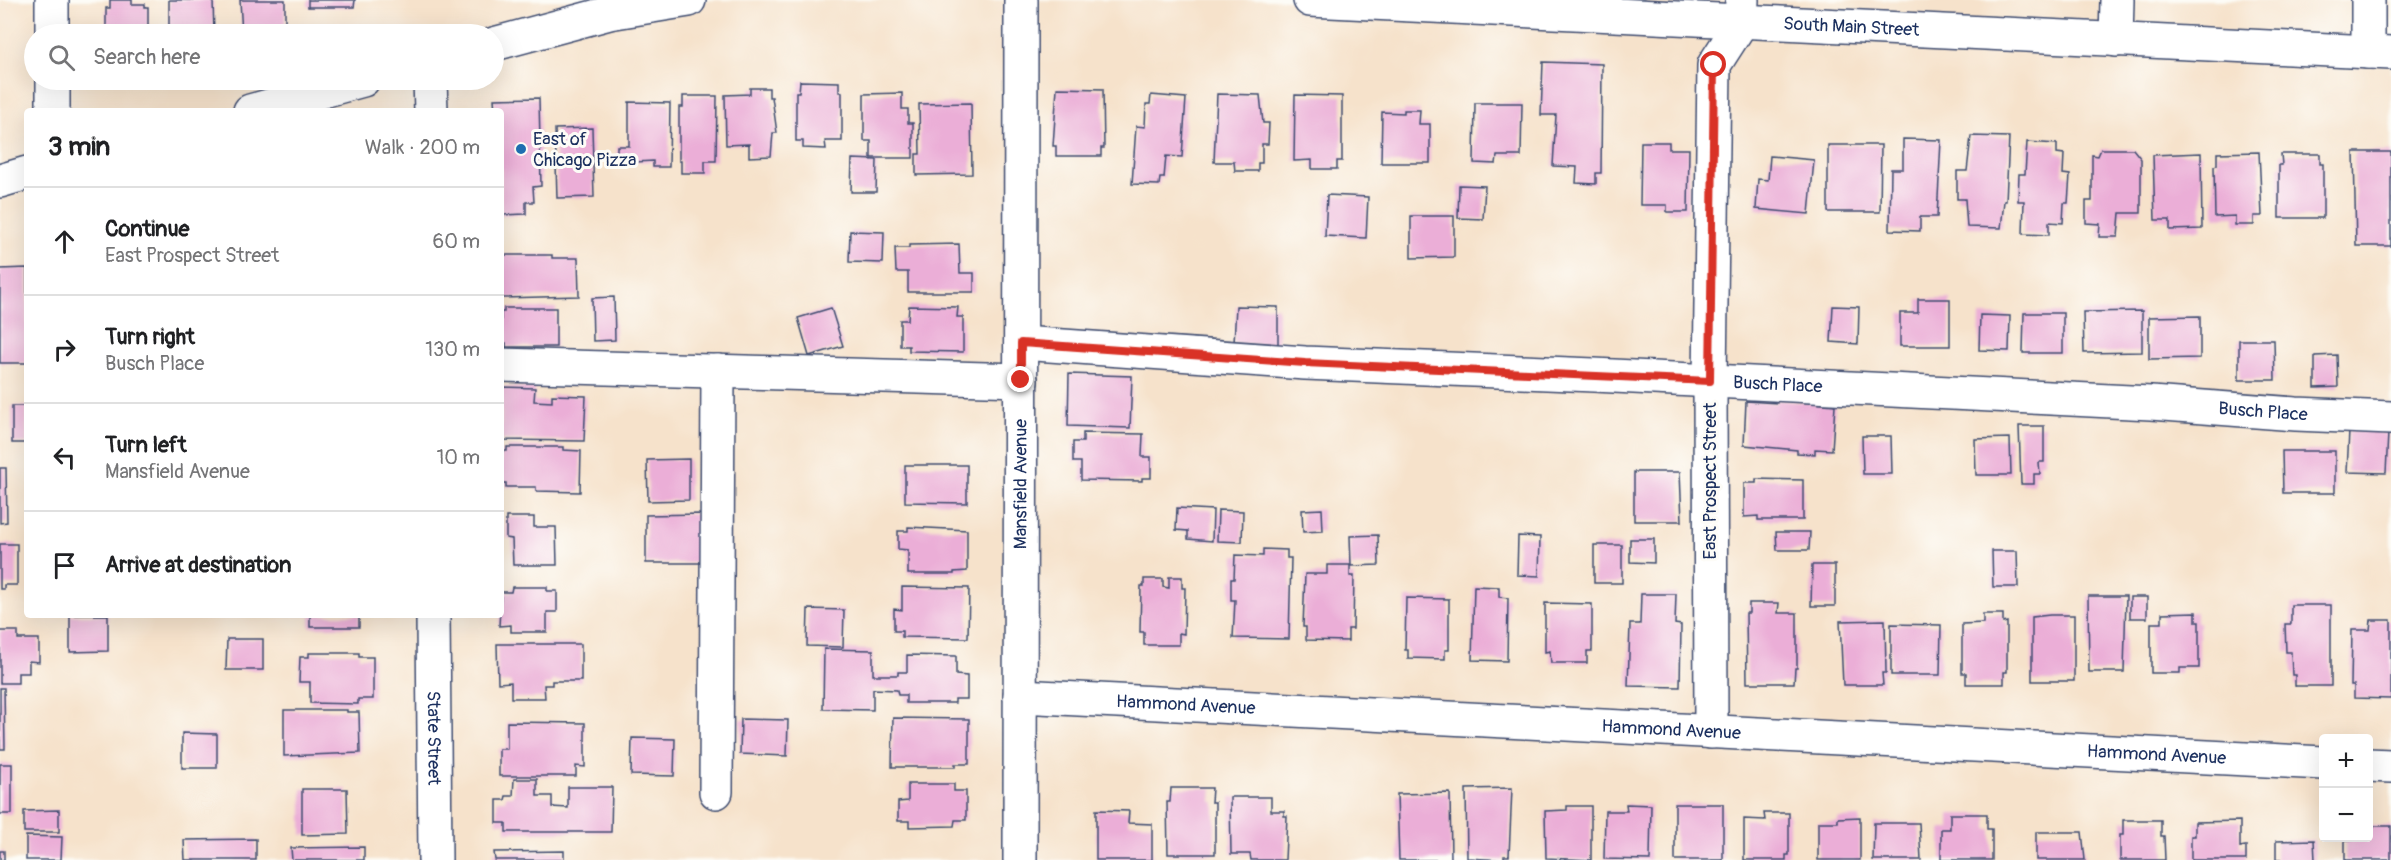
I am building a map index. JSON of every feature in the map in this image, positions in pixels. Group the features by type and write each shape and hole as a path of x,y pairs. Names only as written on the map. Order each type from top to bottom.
{"main road":[{"path":"52,0 52,24"},
{"path":"504,41 609,7 689,0"},
{"name":"Mansfield Avenue","path":"1020,860 1021,0"},
{"name":"South Main Street","path":"1310,0 1741,11 2116,40 2380,53"},
{"path":"2116,40 2117,0"},
{"path":"2367,0 2380,53"},
{"name":"East Prospect Street","path":"1712,732 1710,381 1714,65 1741,11"},
{"path":"53,90 53,108"},
{"path":"261,108 327,90"},
{"path":"430,90 431,108"},
{"path":"0,181 24,174"},
{"name":"Busch Place","path":"1021,343 1305,363 2151,403 2296,414 2391,418"},
{"path":"504,365 1021,380"},
{"path":"716,792 718,371"},
{"name":"State Street","path":"434,618 435,860"},
{"name":"Hammond Avenue","path":"1020,696 2319,763"},
{"path":"2373,765 2391,766"}],"building":[{"path":"110,0 132,0 132,4 145,4 145,7 148,7 148,24 106,24 106,8 110,8"},
{"path":"169,0 213,0 214,24 169,24"},
{"path":"240,0 285,0 285,24 241,24"},
{"path":"308,0 355,0 354,7 308,7"},
{"path":"1543,62 1602,64 1601,173 1596,173 1596,184 1576,183 1577,167 1553,166 1556,115 1541,115"},
{"path":"800,81 839,82 839,92 842,92 842,141 825,141 826,149 803,148 803,141 796,141 796,92 799,92"},
{"path":"750,88 769,88 769,97 772,97 777,133 773,133 771,156 749,157 749,144 726,145 725,95 750,94"},
{"path":"1057,88 1103,89 1104,148 1101,148 1101,156 1056,156 1056,146 1053,146"},
{"path":"902,93 902,109 908,109 908,123 913,123 913,158 871,158 871,141 864,141 864,94"},
{"path":"1217,94 1260,95 1263,123 1269,123 1268,144 1262,144 1262,163 1258,163 1258,171 1235,171 1234,162 1214,162"},
{"path":"1151,95 1186,98 1182,157 1166,156 1164,178 1160,178 1159,185 1132,184 1136,126 1145,127 1146,104 1150,104"},
{"path":"1295,95 1342,96 1342,161 1337,161 1337,169 1312,169 1312,160 1294,161"},
{"path":"683,96 717,96 716,161 705,161 705,173 681,173 679,107 683,107"},
{"name":"East of Chicago Pizza","path":"539,98 541,186 533,187 534,202 526,202 526,214 504,215 504,108 495,108 494,99"},
{"path":"629,102 670,103 669,167 653,167 653,161 617,163 617,146 629,146"},
{"path":"971,103 972,174 916,175 916,154 920,154 919,104"},
{"path":"1475,103 1522,103 1521,156 1497,156 1496,164 1474,163"},
{"path":"1404,110 1420,110 1419,124 1430,124 1430,163 1381,163 1382,112 1404,113"},
{"path":"592,128 594,197 557,198 555,129"},
{"path":"1971,136 2009,137 2006,201 2004,201 2001,228 1967,227 1965,199 1957,199 1957,171 1967,171"},
{"path":"1903,139 1941,140 1937,217 1920,217 1920,231 1890,230 1891,169 1903,169"},
{"path":"1641,142 1669,142 1669,149 1689,149 1688,212 1667,212 1667,205 1640,205"},
{"path":"2027,142 2057,144 2057,153 2064,154 2063,174 2070,175 2068,203 2064,203 2063,223 2049,222 2049,235 2023,234 2024,201 2018,201 2019,174 2025,174"},
{"path":"1828,145 1881,145 1880,212 1828,212"},
{"path":"2101,149 2133,149 2141,159 2141,213 2120,213 2118,237 2099,237 2100,224 2086,223 2086,201 2092,201 2092,155 2098,156"},
{"path":"2259,152 2262,216 2254,216 2254,225 2235,225 2235,216 2215,217 2214,166 2217,165 2217,153"},
{"path":"2354,152 2391,152 2391,246 2356,246"},
{"path":"2201,153 2202,229 2170,230 2170,220 2155,220 2153,155"},
{"path":"2281,154 2320,154 2320,164 2323,164 2323,218 2279,218"},
{"path":"1770,156 1814,160 1809,214 1756,209 1758,179 1768,180"},
{"path":"852,159 877,160 876,192 851,192"},
{"path":"1459,185 1485,186 1483,219 1458,218"},
{"path":"1327,195 1368,197 1366,238 1325,236"},
{"path":"1411,216 1454,216 1454,257 1411,258"},
{"path":"850,231 884,232 883,263 849,262"},
{"path":"959,244 960,273 974,273 974,292 908,292 908,272 896,272 895,248 909,248 909,245"},
{"path":"504,255 552,255 552,258 578,258 579,296 504,298"},
{"path":"24,268 24,363 0,363 0,269"},
{"path":"614,297 615,340 593,341 592,298"},
{"path":"1918,299 1950,299 1950,346 1900,346 1900,313 1918,313"},
{"path":"909,306 958,307 957,317 963,317 963,352 909,351 909,346 900,346 900,320 908,320"},
{"path":"1236,306 1278,307 1278,345 1234,343"},
{"path":"1833,306 1859,307 1858,344 1831,342"},
{"path":"504,308 556,308 556,347 506,347"},
{"path":"831,308 843,346 809,356 798,318"},
{"path":"2142,311 2142,352 2084,353 2083,312"},
{"path":"2024,313 2063,313 2063,353 2023,353"},
{"path":"1980,315 2010,316 2009,351 1979,350"},
{"path":"2200,316 2200,358 2149,359 2149,317"},
{"path":"2239,340 2274,340 2275,380 2239,380"},
{"path":"2337,355 2338,387 2315,388 2315,356"},
{"path":"1069,374 1132,376 1130,428 1068,426"},
{"path":"504,387 535,388 534,401 552,402 552,395 586,396 584,441 504,440"},
{"path":"1777,400 1835,405 1832,450 1815,449 1815,454 1797,453 1797,450 1744,445 1746,401 1777,403"},
{"path":"12,406 24,406 24,443 12,443"},
{"path":"2019,426 2044,426 2044,462 2039,462 2040,474 2034,474 2034,484 2021,484"},
{"path":"2349,431 2388,433 2386,473 2347,472"},
{"path":"1083,433 1143,434 1142,457 1151,457 1151,478 1142,478 1142,481 1081,480 1081,462 1073,462 1073,442 1083,442"},
{"path":"1862,436 1891,436 1892,474 1863,474"},
{"path":"2010,438 2011,475 1976,475 1975,439"},
{"path":"507,447 563,447 563,450 581,451 580,492 536,491 536,487 506,487 504,451 507,451"},
{"path":"2282,451 2335,451 2335,493 2283,493"},
{"path":"689,459 689,500 648,501 647,460"},
{"path":"905,465 967,465 967,503 905,502"},
{"path":"0,468 6,468 7,522 0,523"},
{"path":"1634,472 1680,472 1682,521 1634,521"},
{"path":"1756,479 1803,480 1803,520 1758,520 1758,516 1744,517 1744,483 1756,483"},
{"path":"1177,508 1213,510 1212,541 1188,539 1188,531 1176,530"},
{"path":"1322,509 1323,531 1303,532 1302,510"},
{"path":"1218,510 1243,511 1242,542 1217,541"},
{"path":"702,514 701,563 646,563 646,515"},
{"path":"506,517 534,517 534,527 556,527 557,565 513,565 512,539 506,538"},
{"path":"908,527 967,530 967,571 954,572 954,574 908,574 908,550 898,549 898,531 908,531"},
{"path":"1776,532 1810,532 1809,550 1777,550"},
{"path":"1378,535 1379,565 1351,566 1350,536"},
{"path":"1518,536 1540,537 1539,576 1517,575"},
{"path":"1630,539 1654,539 1654,563 1630,562"},
{"path":"0,544 17,544 17,585 4,585 4,589 0,589"},
{"path":"1594,545 1622,545 1622,583 1594,583"},
{"path":"1263,549 1287,550 1287,558 1291,558 1289,639 1233,638 1235,600 1231,600 1231,579 1234,579 1235,555 1263,556"},
{"path":"1992,551 2017,551 2018,587 1993,587"},
{"path":"1327,565 1350,565 1350,576 1354,576 1353,629 1348,629 1348,641 1306,640 1306,627 1303,627 1305,574 1327,574"},
{"path":"1812,565 1835,565 1835,606 1811,606"},
{"path":"1169,577 1182,577 1182,588 1185,588 1184,634 1179,633 1179,645 1144,645 1144,632 1140,632 1141,586 1144,586 1144,579 1163,579 1163,587 1169,588"},
{"path":"1474,586 1499,587 1499,597 1508,598 1507,661 1472,660"},
{"path":"512,587 547,587 547,591 557,591 557,612 547,612 547,632 511,632 511,625 499,626 499,618 504,618 504,592 511,592"},
{"path":"902,587 969,588 968,638 902,637 902,631 894,631 894,609 902,610"},
{"path":"1641,594 1676,594 1675,624 1681,625 1680,687 1628,686 1630,624 1640,624"},
{"path":"2088,596 2126,596 2124,672 2089,672"},
{"path":"2130,597 2147,597 2147,618 2130,618"},
{"path":"1406,598 1449,599 1449,650 1445,650 1445,659 1408,658 1408,650 1405,650"},
{"path":"1545,603 1592,604 1592,651 1587,651 1587,663 1551,663 1550,651 1545,652"},
{"path":"1749,603 1779,603 1778,613 1797,613 1797,668 1795,668 1794,683 1747,683 1746,613 1749,613"},
{"path":"2291,605 2331,605 2331,686 2295,686 2291,652 2286,652 2285,624 2291,624"},
{"path":"808,609 844,610 843,647 807,646"},
{"path":"2196,612 2196,622 2199,622 2199,668 2180,668 2180,673 2151,673 2151,623 2162,623 2162,613"},
{"path":"1983,614 2003,614 2003,623 2007,622 2007,672 2004,672 2004,684 1966,684 1966,673 1962,673 1962,624 1983,623"},
{"path":"2074,615 2074,681 2032,681 2032,617"},
{"path":"70,618 108,618 108,651 70,652"},
{"path":"310,618 359,618 359,627 310,627"},
{"path":"1885,620 1886,673 1882,673 1883,685 1843,685 1840,621"},
{"path":"2371,620 2391,620 2391,699 2354,698 2354,685 2351,685 2352,630 2370,630"},
{"path":"1891,624 1941,625 1940,675 1891,675"},
{"path":"0,631 18,631 18,639 39,639 39,662 29,661 29,673 18,673 18,683 0,683"},
{"path":"227,639 263,639 263,670 226,670"},
{"path":"497,644 581,644 581,681 552,681 552,685 544,685 545,698 511,698 511,682 498,683"},
{"path":"824,649 873,650 873,675 898,675 898,672 907,672 907,655 956,656 956,675 967,676 967,699 955,699 955,703 906,703 906,695 898,695 897,690 873,689 873,710 823,709"},
{"path":"309,653 359,653 359,657 373,657 373,699 358,699 358,704 310,703 310,682 299,682 300,657 309,657"},
{"path":"0,688 4,688 5,749 0,749"},
{"path":"284,710 359,712 360,753 284,756"},
{"path":"893,718 969,719 969,764 955,764 955,767 892,767"},
{"path":"741,719 788,720 787,756 740,754"},
{"path":"507,722 585,723 585,767 576,766 576,776 499,776 499,749 507,749"},
{"path":"182,733 217,734 217,768 182,768"},
{"path":"632,738 675,739 674,776 631,775"},
{"path":"0,764 12,764 12,814 0,814"},
{"path":"514,779 537,779 537,796 552,796 552,807 568,808 568,787 612,787 611,832 506,832 506,823 497,823 497,800 505,800 506,796 513,796"},
{"path":"908,784 954,784 954,791 966,791 966,820 955,820 954,826 909,827 909,821 898,821 898,802 908,801"},
{"path":"1171,788 1212,788 1211,802 1215,802 1215,854 1168,854 1167,802 1170,802"},
{"path":"1512,788 1509,856 1504,856 1504,860 1467,858 1466,789"},
{"path":"302,789 347,789 348,834 302,835"},
{"path":"1450,793 1451,860 1399,860 1397,794"},
{"path":"1230,797 1271,797 1271,811 1284,811 1284,816 1287,816 1285,860 1251,860 1250,854 1231,854"},
{"path":"1626,804 1651,805 1650,860 1604,859 1605,811 1627,811"},
{"path":"1675,804 1723,804 1723,860 1675,860"},
{"path":"1567,806 1591,806 1591,860 1546,858 1545,811 1567,810"},
{"path":"59,810 59,832 24,832 24,811"},
{"path":"1096,810 1129,811 1128,823 1152,824 1152,860 1096,860"},
{"path":"1764,813 1789,813 1789,855 1786,855 1786,860 1744,860 1744,819 1765,820"},
{"path":"1950,814 1987,814 1987,829 1992,829 1992,860 1941,860 1941,829 1950,829"},
{"path":"1860,817 1860,860 1818,860 1818,822 1838,822 1838,818"},
{"path":"2123,820 2161,820 2165,860 2120,860 2120,835 2123,835"},
{"path":"2240,821 2240,847 2246,846 2246,860 2191,860 2191,836 2195,836 2195,822"},
{"path":"1874,823 1919,823 1921,860 1873,860"},
{"path":"2373,826 2391,826 2391,860 2345,860 2345,842 2373,842"},
{"path":"2036,832 2082,832 2085,860 2036,860"},
{"path":"26,836 62,837 61,860 26,860"},
{"path":"256,839 256,860 185,860 184,840"},
{"path":"2314,840 2315,860 2276,860 2276,841"},
{"path":"364,847 364,860 292,860 291,848"},
{"path":"0,851 4,851 4,860 0,860"},
{"path":"564,851 564,860 495,860 494,852"}],"place":[{"name":"East of Chicago Pizza","path":"521,149"}],"route":[{"path":"1021,380 1021,343 1305,363 1710,381 1714,65"}]}
